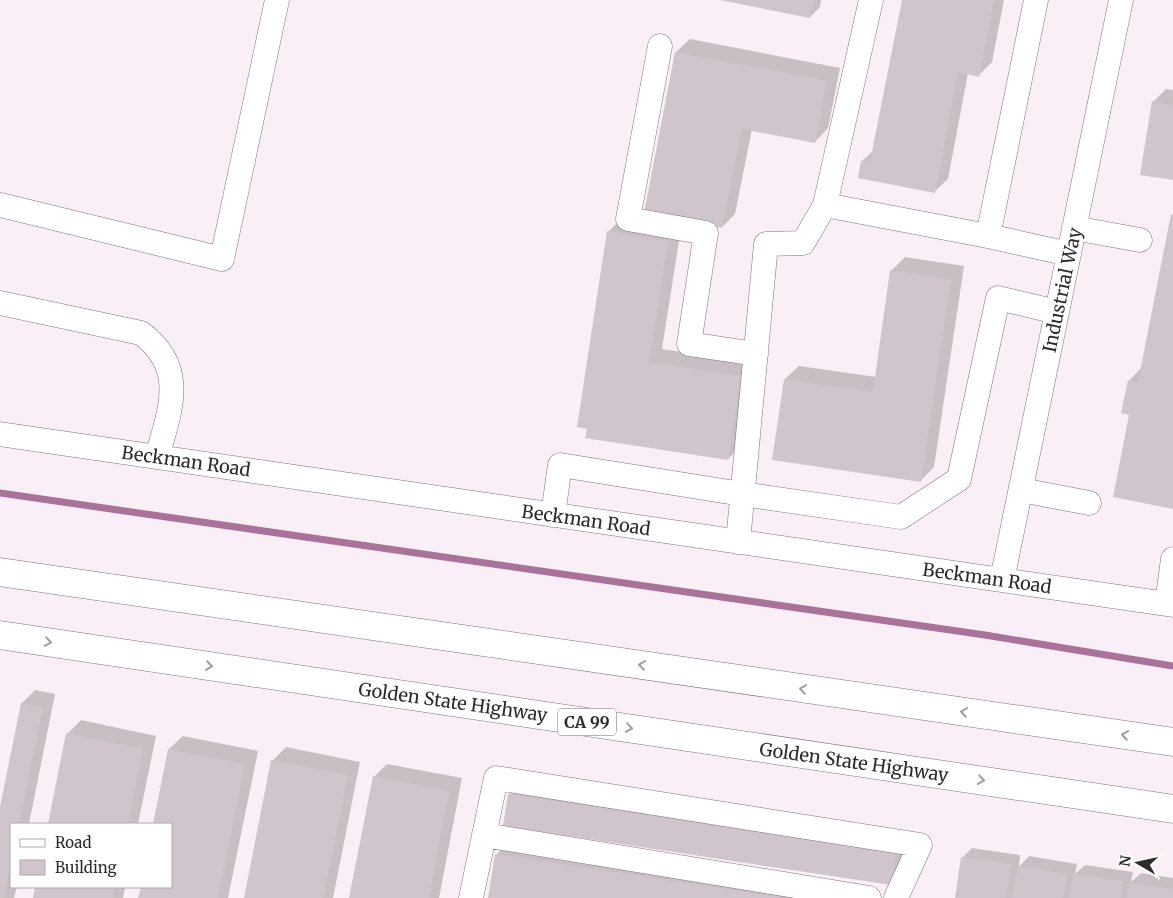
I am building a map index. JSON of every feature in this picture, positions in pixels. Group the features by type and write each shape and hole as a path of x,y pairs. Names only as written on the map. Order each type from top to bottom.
{"highway":[{"path":"0,572 1173,742"},
{"name":"Golden State Highway","path":"0,635 1173,809"}],"street":[{"path":"0,205 222,260 277,0"},
{"path":"738,542 766,244 803,243 824,205 871,0"},
{"path":"988,236 1036,0"},
{"name":"Industrial Way","path":"1002,580 1121,0"},
{"path":"660,46 628,219 706,233 689,344 756,354"},
{"path":"824,205 988,236 1069,254"},
{"path":"1074,228 1140,240"},
{"path":"553,515 560,465 901,517 959,478 998,298 1057,312"},
{"path":"0,303 141,333 155,344 165,357 173,391 157,457"},
{"name":"Beckman Road","path":"0,434 1170,605"},
{"path":"1021,490 1089,503"},
{"path":"1170,605 1173,559"},
{"path":"471,898 496,778 920,845 896,898"},
{"path":"484,835 869,898"}],"building":[{"path":"720,0 814,0 810,18"},
{"path":"902,0 994,0 979,77 958,72 935,193 858,178 861,161 870,162"},
{"path":"675,52 827,81 815,143 742,129 722,228 644,213"},
{"path":"1152,101 1173,105 1173,180 1140,175"},
{"path":"1171,214 1173,215 1173,509 1113,497 1129,415 1121,413 1128,380 1138,382"},
{"path":"607,231 668,241 649,362 741,376 728,460 585,438 587,429 577,427"},
{"path":"890,270 951,279 921,482 772,460 784,379 873,392"},
{"path":"21,703 43,707 19,823 10,823 10,868 4,898 0,898 0,807"},
{"path":"66,733 143,749 128,823 48,823"},
{"path":"168,749 245,764 218,898 138,898 141,888 172,888 172,823 153,823"},
{"path":"271,760 348,775 323,898 244,898"},
{"path":"373,776 449,791 429,898 349,898"},
{"path":"508,794 896,853 891,885 503,826"},
{"path":"495,854 779,897 779,898 488,898"},
{"path":"961,857 1011,864 1006,898 955,898"},
{"path":"1018,866 1068,874 1063,898 1012,898"},
{"path":"1073,874 1123,881 1121,898 1070,898"},
{"path":"1129,883 1173,889 1173,898 1127,898"},
{"path":"35,888 115,888 113,898 33,898"}],"waterway":[{"path":"0,493 985,635 1173,666"}]}
